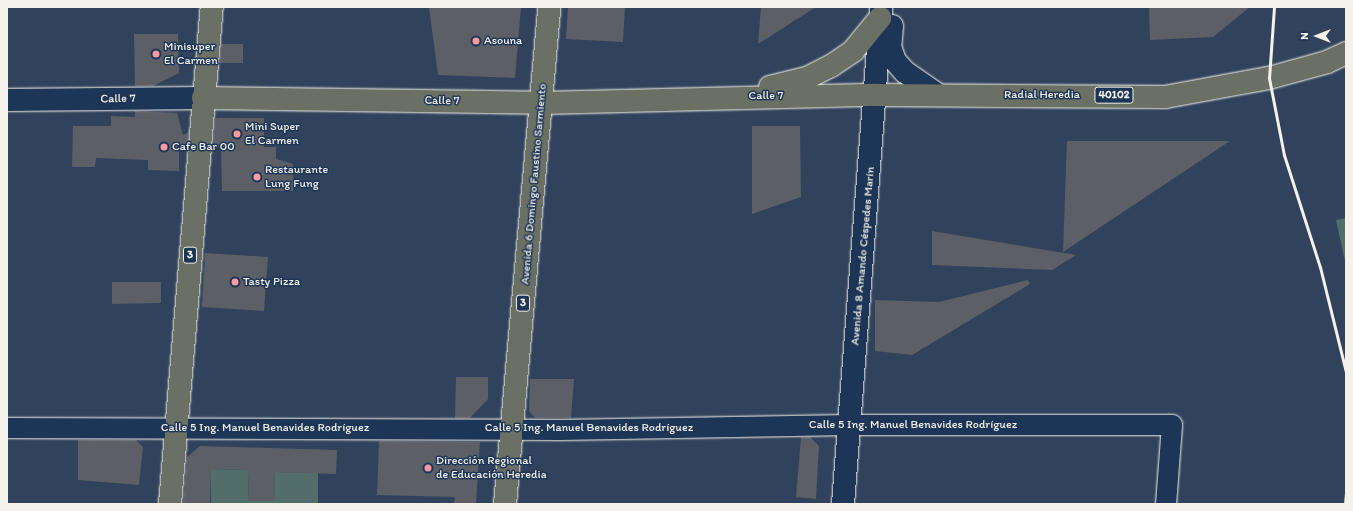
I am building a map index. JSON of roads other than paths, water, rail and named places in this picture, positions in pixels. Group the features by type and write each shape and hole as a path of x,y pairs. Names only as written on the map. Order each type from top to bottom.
{"main road":[{"name":"3","path":"170,504 203,98 212,7"},
{"name":"Avenida 6 Domingo Faustino Sarmiento","path":"505,504 542,103 549,7"},
{"path":"734,96 807,78 831,66 853,51 884,11"},
{"name":"Radial Heredia","path":"876,95 1165,98 1269,78 1327,62 1346,53"},
{"name":"Calle 7","path":"203,98 542,103 734,96 876,95"}],"street":[{"name":"Avenida 8 Amando Céspedes Marín","path":"843,504 884,11"},
{"path":"884,11 890,47 896,61 905,72 938,96"},
{"name":"Calle 7","path":"7,100 203,98"},
{"name":"Calle 5 Ing. Manuel Benavides Rodríguez","path":"7,428 512,428 850,425 1172,425 1166,504"}],"railway":[{"path":"1274,7 1269,78 1284,155 1320,267 1346,372"},
{"path":"1345,504 1346,492"}],"place":[{"name":"Asouna","path":"476,41"},
{"name":"Minisuper El Carmen","path":"156,54"},
{"name":"Mini Super El Carmen","path":"237,134"},
{"name":"Cafe Bar 00","path":"164,147"},
{"name":"Restaurante Lung Fung","path":"257,177"},
{"name":"Tasty Pizza","path":"235,282"},
{"name":"Dirección Regional de Educación Heredia","path":"428,468"}]}
